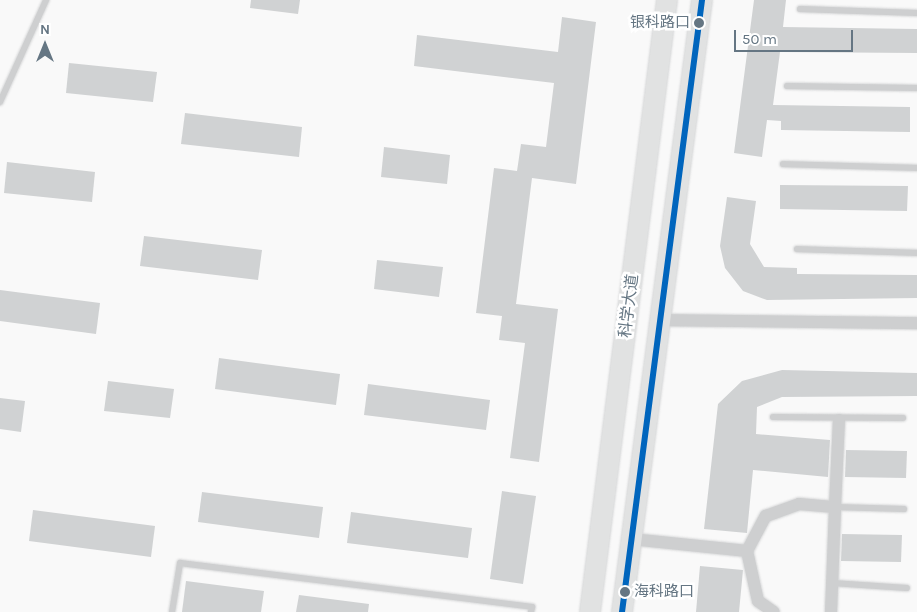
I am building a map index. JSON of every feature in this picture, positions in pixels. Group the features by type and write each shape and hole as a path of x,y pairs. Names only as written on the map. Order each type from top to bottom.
{"main road":[{"name":"科学大道","path":"590,612 668,0"},
{"name":"科学大道","path":"622,612 702,0"}],"street":[{"path":"660,320 917,323"},
{"path":"831,612 839,420"},
{"path":"774,612 758,601 747,552 766,516 799,504 835,507"},
{"path":"631,539 747,552"}],"lane":[{"path":"0,102 46,0"},
{"path":"800,9 917,13"},
{"path":"787,86 917,88"},
{"path":"782,164 917,168"},
{"path":"796,249 917,253"},
{"path":"774,417 839,420 903,418"},
{"path":"835,507 904,509"},
{"path":"172,612 180,563 532,607 531,612"},
{"path":"832,584 907,588"}],"building":[{"path":"251,0 300,0 298,14 250,8"},
{"path":"754,0 786,0 783,27 917,29 917,53 780,52 773,105 910,107 910,132 781,130 781,121 767,120 762,157 734,153"},
{"path":"562,17 596,22 576,184 532,178 516,304 558,309 539,462 510,458 525,343 499,340 502,316 476,313 494,168 517,171 521,144 546,147 554,83 414,66 417,35 558,52"},
{"path":"69,63 157,72 153,102 66,93"},
{"path":"185,113 302,127 299,157 181,144"},
{"path":"384,147 450,155 447,184 381,177"},
{"path":"7,162 95,172 92,202 4,193"},
{"path":"780,185 908,186 907,211 780,209"},
{"path":"727,197 756,201 750,244 764,267 797,268 797,274 917,275 917,298 767,300 743,291 725,268 720,246"},
{"path":"144,236 262,250 258,280 140,266"},
{"path":"377,260 443,267 439,297 374,289"},
{"path":"0,290 100,303 96,334 0,321"},
{"path":"219,358 340,374 336,405 215,389"},
{"path":"782,370 917,373 917,396 782,397 757,407 756,434 830,440 828,477 753,470 747,533 704,529 718,404 742,381"},
{"path":"108,381 174,389 170,418 104,411"},
{"path":"368,384 490,400 486,430 364,415"},
{"path":"0,398 25,401 21,432 0,429"},
{"path":"846,450 907,451 906,478 845,477"},
{"path":"502,491 536,496 523,584 490,579"},
{"path":"202,492 323,507 319,538 198,522"},
{"path":"33,510 155,526 151,557 29,541"},
{"path":"351,512 472,528 468,558 347,543"},
{"path":"842,534 902,535 901,562 841,561"},
{"path":"700,566 743,570 739,612 696,612"},
{"path":"186,581 264,591 261,612 182,612"},
{"path":"299,595 369,604 368,612 296,612"}],"transit line":[{"path":"622,612 702,0"}],"place":[{"name":"银科路口","path":"699,23"},
{"name":"海科路口","path":"625,592"}]}
